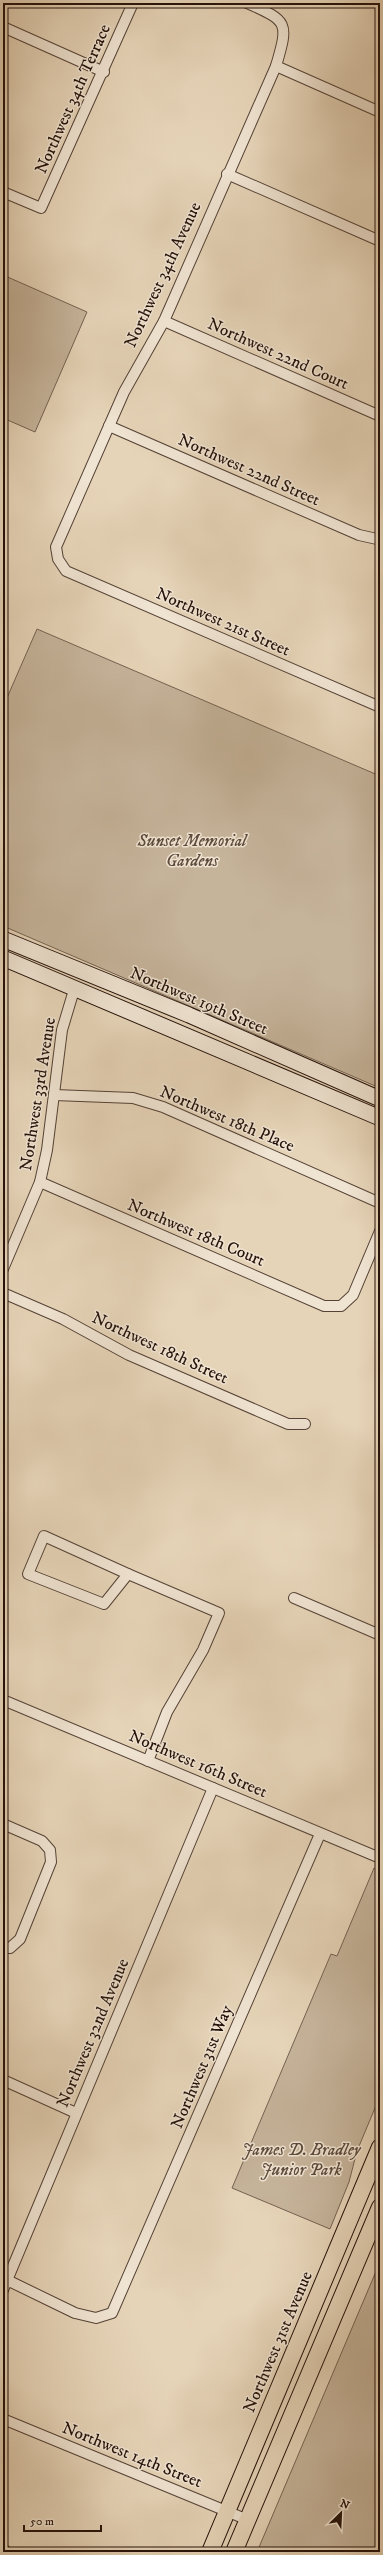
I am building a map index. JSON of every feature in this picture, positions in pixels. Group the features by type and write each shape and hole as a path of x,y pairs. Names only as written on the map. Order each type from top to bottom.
{"main road":[{"name":"Northwest 31st Avenue","path":"210,2552 380,2147"},
{"path":"234,2552 380,2207"}],"street":[{"name":"Northwest 34th Terrace","path":"3,192 41,208 104,72 133,3"},
{"name":"Northwest 34th Avenue","path":"58,559 56,547 124,392 164,321 226,174 276,66 284,40 283,24 276,16 247,3"},
{"path":"3,27 104,72"},
{"path":"276,66 380,112"},
{"path":"226,174 380,241"},
{"name":"Northwest 22nd Court","path":"164,321 380,416"},
{"name":"Northwest 22nd Street","path":"109,426 359,535 379,539"},
{"name":"Northwest 21st Street","path":"58,559 66,571 380,707"},
{"name":"Northwest 19th Street","path":"3,938 189,1015 380,1099"},
{"path":"3,958 74,990 380,1118"},
{"name":"Northwest 33rd Avenue","path":"3,1269 40,1182 47,1150 62,1030 74,990"},
{"name":"Northwest 18th Place","path":"54,1095 133,1098 163,1107 380,1203"},
{"name":"Northwest 18th Court","path":"40,1182 324,1306 341,1306 353,1295 380,1232"},
{"name":"Northwest 18th Street","path":"3,1293 63,1319 129,1355 288,1424 305,1424"},
{"path":"128,1574 104,1604 28,1574 44,1536 219,1613 203,1650 167,1712 148,1761"},
{"path":"294,1598 380,1635"},
{"name":"Northwest 16th Street","path":"3,1700 380,1858"},
{"name":"Northwest 32nd Avenue","path":"3,2290 213,1788"},
{"path":"3,1824 42,1841 50,1850 51,1862 20,1939 10,1948 3,1948"},
{"name":"Northwest 31st Way","path":"7,2280 74,2313 96,2318 112,2313 320,1834"},
{"path":"3,2080 76,2113"},
{"name":"Northwest 14th Street","path":"3,2419 248,2520"},
{"path":"3,2548 7,2552"}],"green space":[{"path":"3,275 87,312 35,432 3,418"},
{"name":"Sunset Memorial Gardens","path":"37,629 380,776 380,1088 3,926 3,707"},
{"name":"James D. Bradley Junior Park","path":"374,1868 380,1871 380,2096 357,2151 349,2182 330,2229 232,2188 331,1954 337,1956"},
{"path":"380,2262 380,2552 257,2552"}]}
